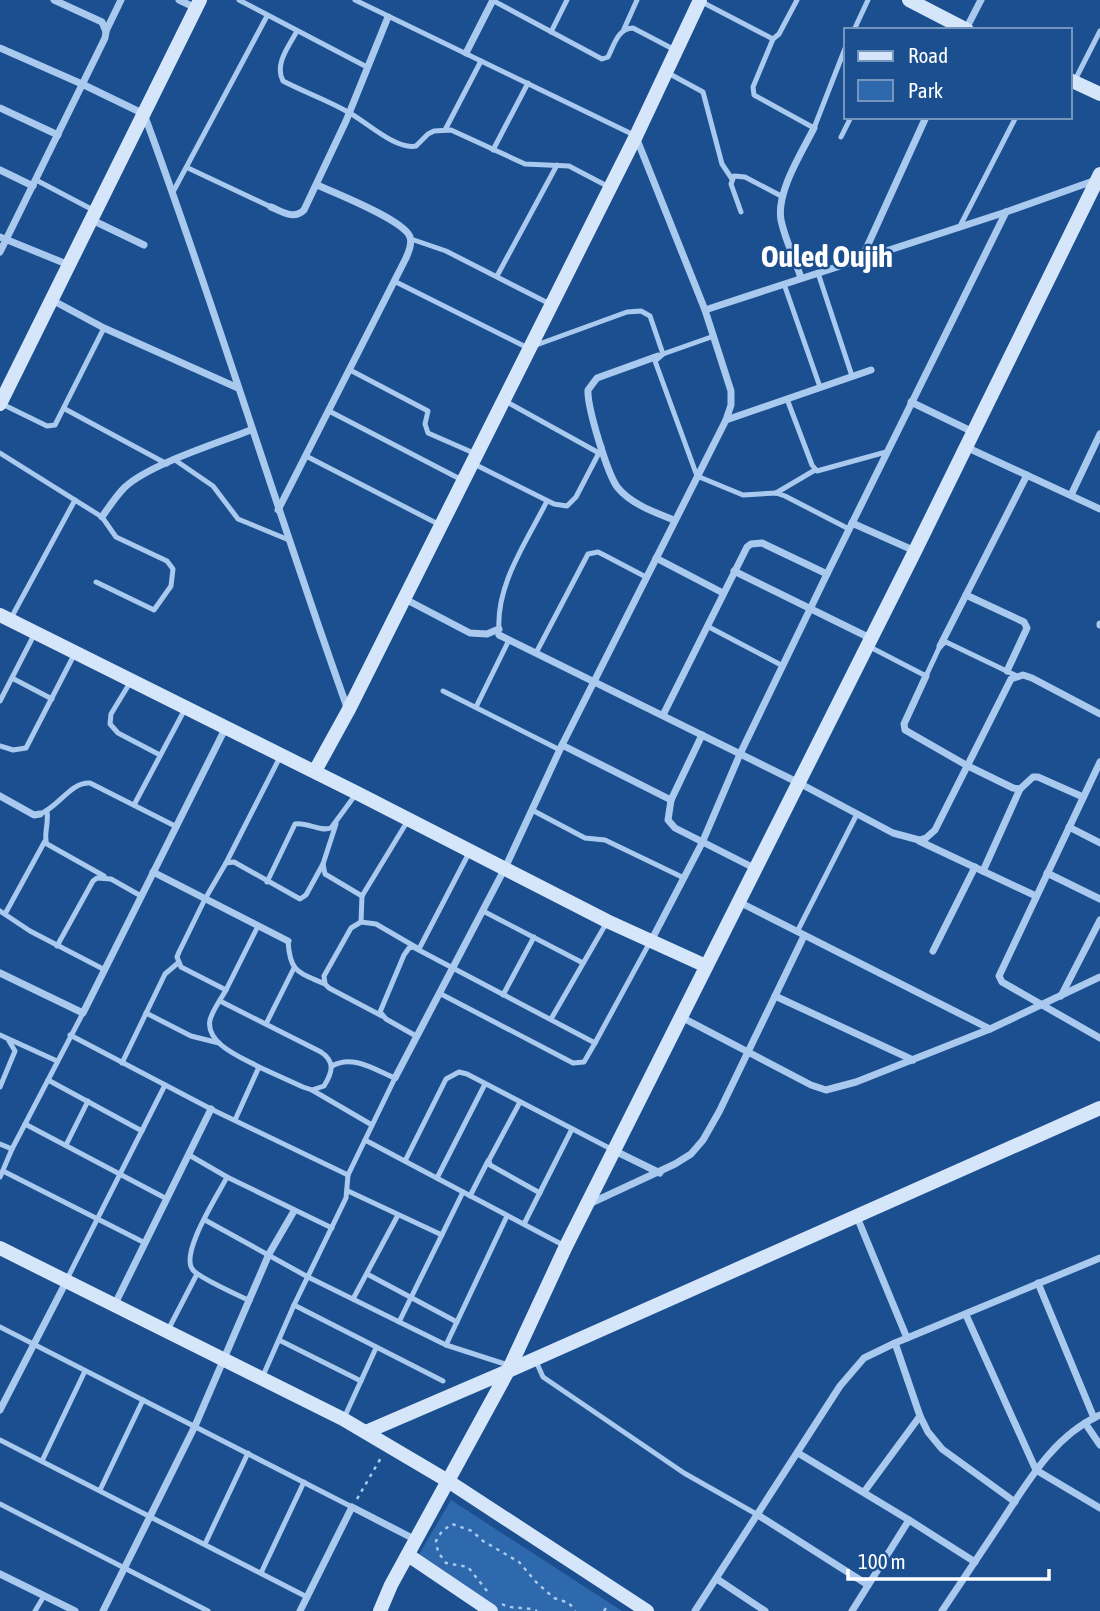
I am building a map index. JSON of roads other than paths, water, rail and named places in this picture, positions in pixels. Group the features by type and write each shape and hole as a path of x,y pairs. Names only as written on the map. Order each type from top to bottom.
{"street":[{"path":"54,0 102,22 106,32"},
{"path":"0,252 3,238 58,135 121,0"},
{"path":"0,403 198,4 179,0"},
{"path":"466,53 493,0"},
{"path":"909,0 963,28"},
{"path":"968,28 981,0"},
{"path":"315,771 348,711 636,136 700,1"},
{"path":"271,207 288,214 299,215 304,211 388,17"},
{"path":"0,48 144,114 173,192 251,430 348,711"},
{"path":"1072,81 1100,94"},
{"path":"0,108 58,135"},
{"path":"861,260 925,119"},
{"path":"802,278 781,219 783,197 814,128"},
{"path":"395,1078 505,868 561,748 726,420 731,405 731,391 705,310 636,136"},
{"path":"0,170 34,183"},
{"path":"705,310 959,228 1099,177"},
{"path":"380,1611 510,1369 613,1150 967,447 1099,177"},
{"path":"278,510 406,258 411,239 408,232 390,219 317,185"},
{"path":"650,942 702,843 740,754 1006,212"},
{"path":"93,215 144,245"},
{"path":"3,238 69,265"},
{"path":"52,300 104,328 238,388"},
{"path":"660,355 607,374 591,384 587,390 588,406 601,450 616,486 639,504 674,520"},
{"path":"726,420 871,370"},
{"path":"911,402 974,432"},
{"path":"102,517 128,484 171,462 251,430"},
{"path":"1071,495 1100,433"},
{"path":"967,447 1100,509"},
{"path":"940,646 1027,475"},
{"path":"851,526 915,551"},
{"path":"663,715 747,547 756,543 771,547 827,574"},
{"path":"656,558 723,593"},
{"path":"734,571 811,609 869,642"},
{"path":"966,595 1024,622 1027,628 1007,671"},
{"path":"404,598 470,633 499,632 508,642 595,681 893,833 919,840 1036,896"},
{"path":"5,618 225,729 315,771 607,921 706,966"},
{"path":"926,676 904,724 905,730 967,765 1020,789"},
{"path":"919,840 935,830 1011,679 1017,676 1032,678 1100,714"},
{"path":"0,974 83,1013 225,729"},
{"path":"702,735 671,800 668,815 671,824 702,843 756,869"},
{"path":"561,748 671,800"},
{"path":"1100,762 999,976 1002,982 1041,1006 1100,1038"},
{"path":"983,871 1020,789 1033,777 1083,797"},
{"path":"0,796 34,815 43,813"},
{"path":"1069,827 1100,843"},
{"path":"933,951 975,867"},
{"path":"153,872 288,941"},
{"path":"1047,873 1100,899"},
{"path":"739,902 989,1029"},
{"path":"1061,996 1100,920"},
{"path":"587,1205 660,1172 691,1154 703,1140 749,1052 801,934"},
{"path":"681,1017 811,1085 826,1090 856,1082 914,1060 1041,1006 1100,977"},
{"path":"775,996 914,1060"},
{"path":"366,1432 1100,1108"},
{"path":"114,1306 211,1109"},
{"path":"613,1150 660,1172"},
{"path":"103,1611 195,1426 269,1254 294,1211"},
{"path":"857,1217 906,1338"},
{"path":"0,1248 343,1419 448,1481 647,1611"},
{"path":"695,1611 853,1369 864,1358 1100,1258"},
{"path":"0,1410 66,1282"},
{"path":"942,1611 1036,1470 1058,1444 1097,1416 1038,1283"},
{"path":"966,1315 1036,1470 1100,1508"},
{"path":"895,1343 928,1432 942,1449 1015,1502"},
{"path":"864,1492 920,1416"},
{"path":"1085,1423 1100,1446"},
{"path":"799,1452 975,1562"},
{"path":"300,1611 352,1507 416,1540"},
{"path":"758,1515 868,1585"},
{"path":"852,1611 909,1520"},
{"path":"408,1555 493,1603"},
{"path":"0,1574 75,1611"},
{"path":"717,1579 765,1611"}],"lane":[{"path":"239,0 367,67"},
{"path":"355,0 636,136"},
{"path":"493,0 602,59 608,57 637,0"},
{"path":"551,32 567,0"},
{"path":"797,0 779,34 773,39 753,87 754,95 814,128 844,51"},
{"path":"855,28 869,0"},
{"path":"700,1 773,39"},
{"path":"173,192 267,16"},
{"path":"624,29 632,28 676,50"},
{"path":"1072,81 1100,30"},
{"path":"298,31 282,60 281,79 349,112 382,134 411,147 416,146 428,134 451,130 525,164 577,169 610,187"},
{"path":"445,130 481,61"},
{"path":"666,72 703,92 722,164 732,179 741,212"},
{"path":"493,150 528,83"},
{"path":"841,136 851,119"},
{"path":"959,228 1015,119"},
{"path":"498,276 557,165"},
{"path":"188,168 271,207"},
{"path":"732,179 738,175 744,177 783,197"},
{"path":"34,183 93,215"},
{"path":"411,239 446,251 550,304"},
{"path":"818,273 852,376"},
{"path":"394,281 528,348 627,312 641,311 650,316 660,355"},
{"path":"784,284 820,387"},
{"path":"0,403 47,426 55,425 104,328"},
{"path":"714,336 660,355 655,361 696,476 743,495 776,493 815,470 822,471 886,452"},
{"path":"350,370 428,411 425,424 428,433 547,501 561,507 572,503 601,450 503,400"},
{"path":"787,399 815,470"},
{"path":"65,409 213,486 238,519 289,540"},
{"path":"328,411 463,480"},
{"path":"0,453 102,517 117,537 166,561 171,565 173,573 171,586 154,610 96,582"},
{"path":"306,456 440,525"},
{"path":"776,493 851,526"},
{"path":"5,618 75,500"},
{"path":"499,632 501,599 506,584 547,501"},
{"path":"536,653 588,554 598,552 646,577"},
{"path":"707,626 783,666"},
{"path":"0,701 35,633"},
{"path":"477,707 508,642"},
{"path":"869,642 926,676 940,646 946,642 1017,676"},
{"path":"0,746 13,750 26,748 76,653"},
{"path":"12,678 52,699"},
{"path":"131,681 111,714 110,724 118,733 160,755"},
{"path":"443,691 561,748"},
{"path":"134,805 185,709"},
{"path":"122,1062 165,974 178,963 179,952 205,898 226,863 281,755"},
{"path":"105,970 30,931 2,913 45,841 49,822 43,813 83,783 98,786 177,827"},
{"path":"226,863 234,862 300,899 306,895 323,864 336,824 357,793"},
{"path":"532,810 585,838 605,840 684,878"},
{"path":"801,934 857,814"},
{"path":"360,922 362,896 409,819"},
{"path":"267,882 295,824 302,823 324,830 336,824"},
{"path":"45,841 51,847 141,896"},
{"path":"419,949 471,850"},
{"path":"323,864 328,877 362,896"},
{"path":"58,946 93,881 103,877 111,879"},
{"path":"483,911 583,963"},
{"path":"551,1019 607,921"},
{"path":"325,984 324,976 351,928 360,922 376,925 452,969 595,1044"},
{"path":"258,926 209,1023 210,1029 225,1048 259,1067 312,1090 372,1125"},
{"path":"503,995 534,937"},
{"path":"288,941 288,957 294,968 416,1036"},
{"path":"439,993 573,1062 584,1062 650,942"},
{"path":"382,1016 380,1009 404,955 409,948 419,949"},
{"path":"178,963 188,972 226,990"},
{"path":"266,1024 294,968"},
{"path":"220,1001 327,1055 332,1066"},
{"path":"83,1013 1,1174 145,1243"},
{"path":"146,1013 191,1036 219,1043"},
{"path":"70,1035 211,1109 348,1175"},
{"path":"3,1037 57,1061"},
{"path":"0,1087 15,1051 12,1044 3,1037"},
{"path":"261,1380 348,1191 348,1175 395,1078 355,1061 342,1061 332,1066 324,1086 312,1090"},
{"path":"235,1120 259,1067"},
{"path":"405,1161 446,1079 459,1072 613,1150"},
{"path":"48,1080 142,1131"},
{"path":"437,1178 485,1084"},
{"path":"66,1282 165,1085"},
{"path":"66,1145 88,1101"},
{"path":"399,1321 442,1235 489,1160 520,1102"},
{"path":"25,1124 167,1199"},
{"path":"524,1224 572,1129"},
{"path":"365,1140 566,1247"},
{"path":"0,1144 12,1149"},
{"path":"189,1155 227,1177 332,1228"},
{"path":"489,1160 490,1165 540,1193"},
{"path":"227,1177 189,1256 191,1267 197,1274 250,1301"},
{"path":"348,1191 442,1235"},
{"path":"354,1299 398,1215"},
{"path":"446,1345 507,1216"},
{"path":"205,1220 309,1277 446,1345 510,1369"},
{"path":"167,1332 197,1274"},
{"path":"367,1274 457,1322"},
{"path":"294,1305 443,1381"},
{"path":"0,1327 352,1507"},
{"path":"279,1340 361,1381"},
{"path":"343,1419 376,1348"},
{"path":"535,1359 543,1377 684,1472 758,1515"},
{"path":"42,1461 85,1371"},
{"path":"100,1490 143,1400"},
{"path":"0,1440 307,1597"},
{"path":"205,1544 248,1453"},
{"path":"261,1573 304,1482"},
{"path":"0,1504 208,1611"},
{"path":"35,1611 44,1595"}],"district":[{"name":"Ouled Oujih","path":"827,257"}]}
